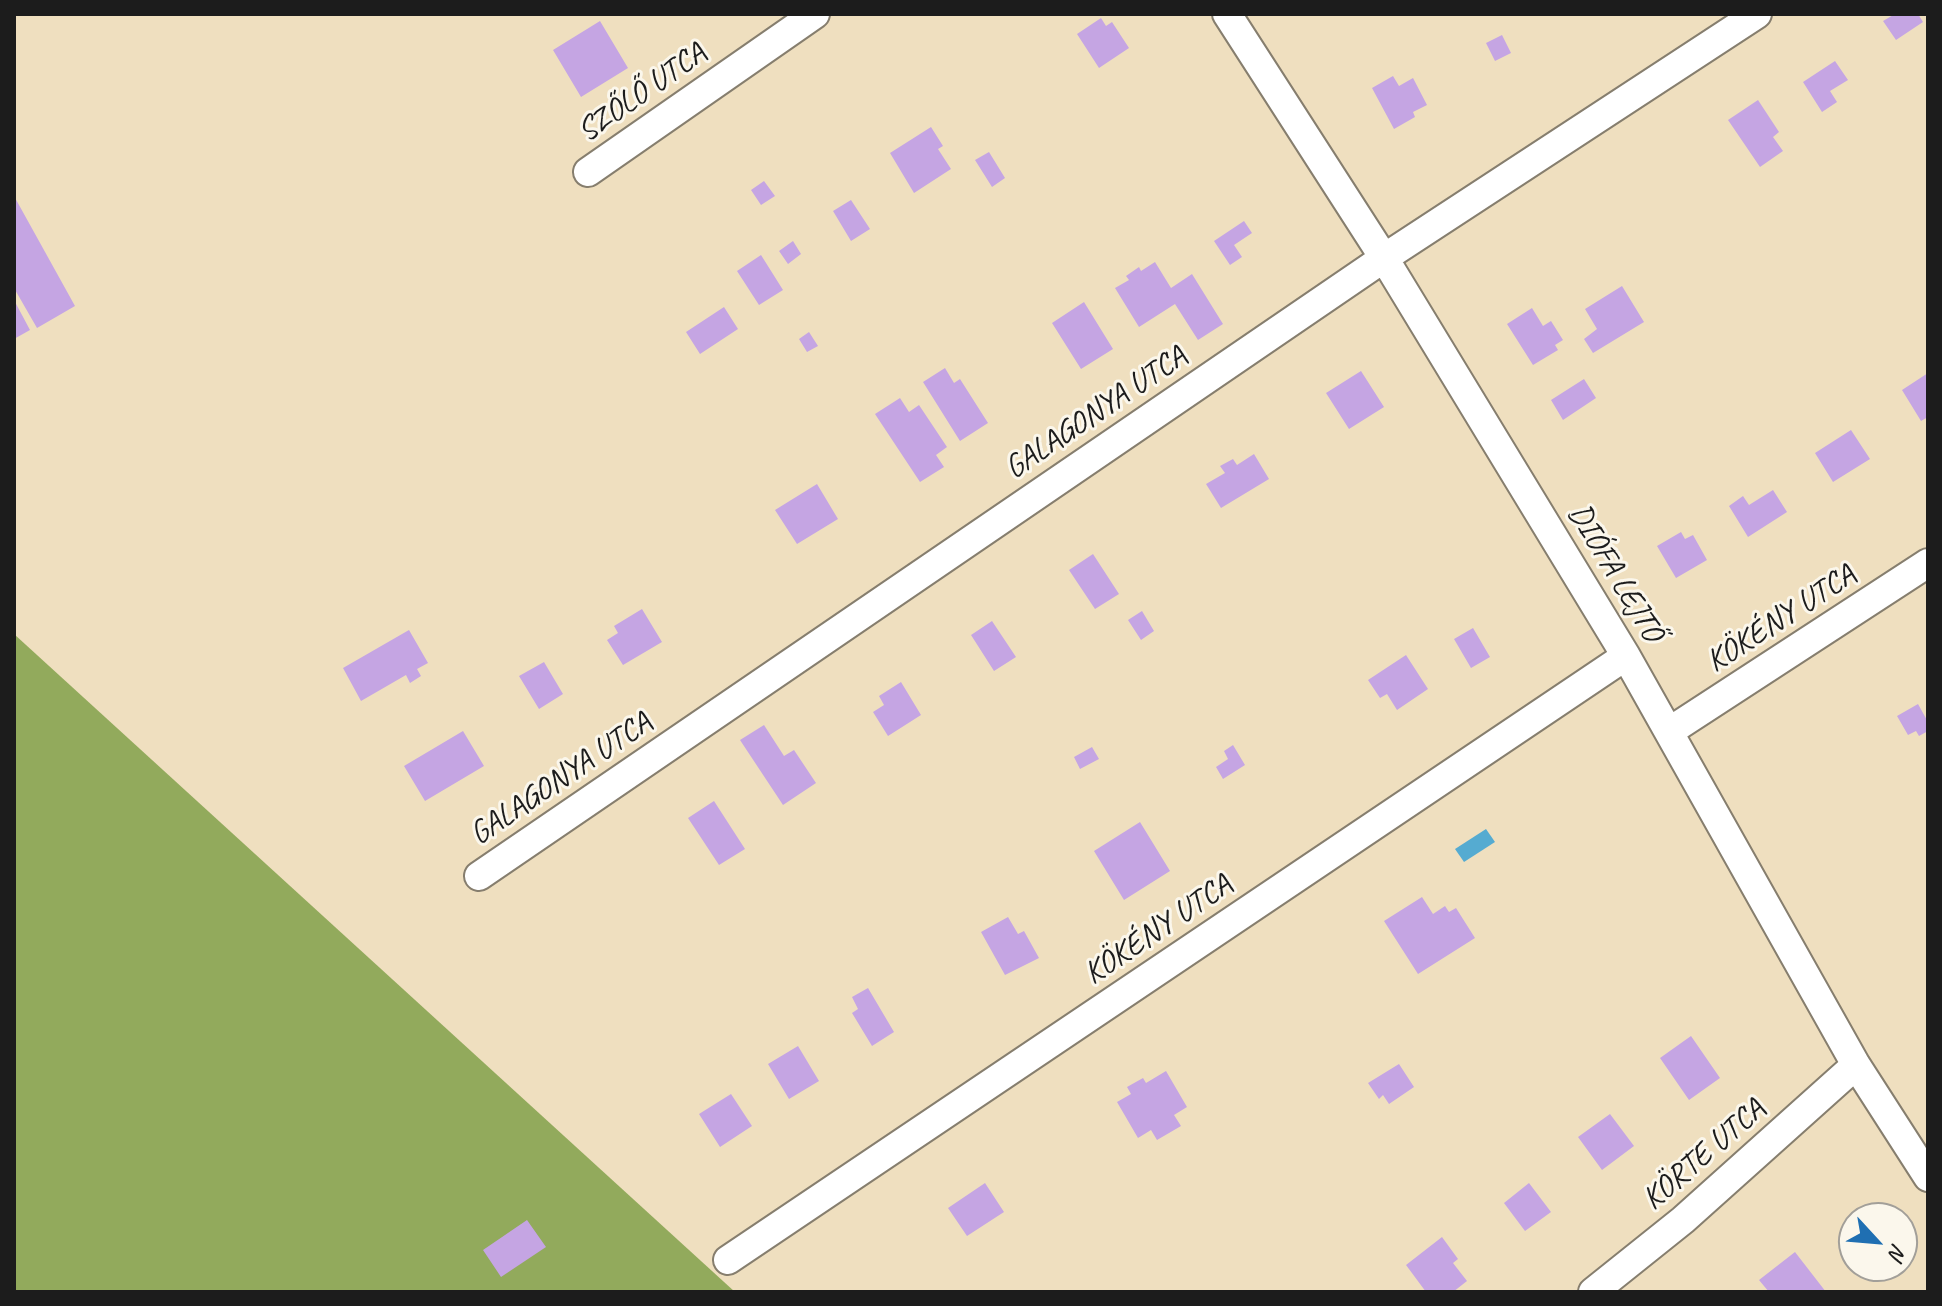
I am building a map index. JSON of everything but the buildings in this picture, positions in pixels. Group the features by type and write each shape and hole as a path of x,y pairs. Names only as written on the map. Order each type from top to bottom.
{"street":[{"name":"SZŐLŐ UTCA","path":"588,172 815,14"},
{"name":"DIÓFA LEJTŐ","path":"1227,14 1384,258 1626,656 1856,1065 1917,1137 1928,1177"},
{"name":"GALAGONYA UTCA","path":"479,876 1384,258 1757,14"},
{"name":"KÖKÉNY UTCA","path":"1670,731 1928,563"},
{"name":"KÖKÉNY UTCA","path":"728,1260 1626,656"},
{"name":"KÖRTE UTCA","path":"1593,1292 1683,1220 1856,1065"}],"green space":[{"path":"14,634 735,1292 14,1292"}],"water":[{"path":"1486,829 1495,842 1464,862 1455,849"}]}
